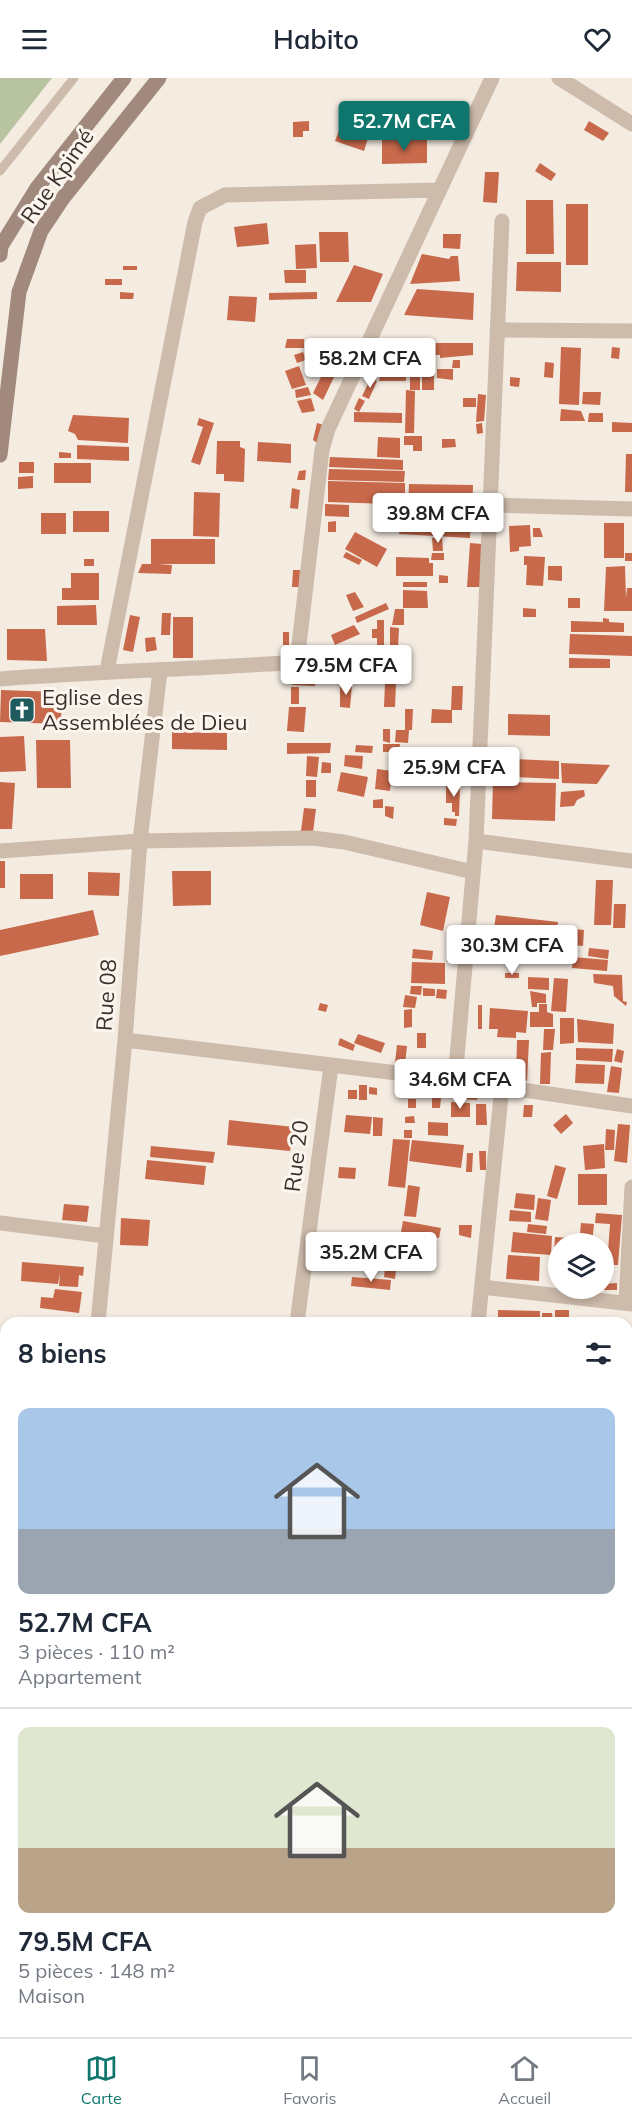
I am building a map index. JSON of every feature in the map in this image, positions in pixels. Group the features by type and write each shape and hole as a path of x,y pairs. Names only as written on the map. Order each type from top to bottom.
{"main road":[{"name":"Rue Kpimé","path":"0,250 37,188 124,78"},
{"name":"Rue Kpimé","path":"0,455 19,292 41,231 63,198 159,78"}],"street":[{"path":"0,678 285,663 298,653 325,440 492,78"},
{"path":"559,78 632,124"},
{"path":"107,671 195,222 200,208 225,195 440,190"},
{"path":"455,1080 476,841 502,221"},
{"path":"497,330 632,331"},
{"path":"490,505 632,509"},
{"name":"Rue 08","path":"99,1317 125,1040 140,841 160,671"},
{"path":"0,851 140,841 325,838 473,872"},
{"path":"476,841 632,861"},
{"path":"125,1040 455,1080 632,1106"},
{"name":"Rue 20","path":"298,1317 331,1066"},
{"path":"479,1317 502,1087"},
{"path":"482,1287 629,1303 632,1188"},
{"path":"0,1223 106,1236"}],"lane":[{"path":"0,171 74,78"}],"green space":[{"path":"0,78 52,78 0,144"}],"building":[{"path":"309,121 309,131 303,131 303,137 293,137 293,122"},
{"path":"589,121 609,133 603,141 584,130"},
{"path":"340,128 368,138 364,151 335,141"},
{"path":"427,139 427,163 382,164 382,140"},
{"path":"540,163 556,174 551,181 535,171"},
{"path":"485,172 499,172 497,203 483,202"},
{"path":"526,200 553,200 554,254 526,254"},
{"path":"566,204 588,204 588,265 566,265"},
{"path":"267,223 269,244 237,247 234,227"},
{"path":"319,232 348,232 349,262 320,262"},
{"path":"443,234 461,234 460,249 443,248"},
{"path":"316,244 317,268 296,269 295,245"},
{"path":"422,254 449,259 451,256 458,256 460,281 410,284"},
{"path":"517,262 561,262 561,292 516,291"},
{"path":"354,265 383,274 371,302 336,302"},
{"path":"123,266 137,266 137,270 123,270"},
{"path":"284,270 306,270 306,283 285,283"},
{"path":"105,279 122,279 122,285 105,285"},
{"path":"417,289 474,293 473,320 404,315"},
{"path":"120,292 134,293 133,299 120,299"},
{"path":"317,292 317,299 269,300 269,293"},
{"path":"229,296 257,297 255,322 227,320"},
{"path":"287,339 304,339 304,348 285,348"},
{"path":"308,339 354,339 348,350 306,351"},
{"path":"433,343 473,343 473,355 440,358 440,355 433,355"},
{"path":"561,347 581,348 579,405 559,404"},
{"path":"612,347 620,348 619,359 611,358"},
{"path":"389,349 407,349 406,381 379,381 383,362 389,362"},
{"path":"303,352 306,360 297,363 294,355"},
{"path":"453,360 460,360 460,368 452,368"},
{"path":"322,361 322,369 307,370 307,362"},
{"path":"545,362 554,363 553,378 544,377"},
{"path":"327,365 337,371 323,400 313,393"},
{"path":"299,366 306,385 292,389 285,371"},
{"path":"410,368 420,368 420,390 410,390"},
{"path":"422,368 434,368 434,390 422,390"},
{"path":"437,369 453,369 453,380 437,378"},
{"path":"510,377 520,378 519,387 510,386"},
{"path":"371,378 377,381 369,399 362,396"},
{"path":"308,387 311,395 296,398 295,390"},
{"path":"406,390 415,391 414,433 405,433"},
{"path":"583,392 601,392 600,405 582,404"},
{"path":"478,394 486,395 484,421 476,422"},
{"path":"311,398 315,411 302,413 297,401"},
{"path":"359,398 365,401 359,412 354,409"},
{"path":"463,398 476,398 476,407 463,407"},
{"path":"561,409 581,411 585,421 560,421"},
{"path":"354,412 402,413 402,423 354,422"},
{"path":"589,413 603,413 603,422 588,422"},
{"path":"73,415 129,418 128,443 78,440 75,434 68,431"},
{"path":"199,418 214,423 200,465 191,462 203,427 197,425"},
{"path":"612,422 632,423 632,432 612,432"},
{"path":"317,423 324,425 319,444 313,440"},
{"path":"482,423 483,433 477,434 476,424"},
{"path":"404,436 422,436 422,451 413,451 413,445 404,445"},
{"path":"378,437 400,438 400,458 377,457"},
{"path":"442,439 455,439 456,447 442,448"},
{"path":"217,441 240,441 240,447 245,449 244,482 224,481 224,474 216,474"},
{"path":"258,442 291,444 291,463 257,461"},
{"path":"77,445 129,447 129,461 77,459"},
{"path":"59,452 71,453 71,458 59,458"},
{"path":"626,454 632,454 632,492 625,492"},
{"path":"330,457 403,460 403,470 329,467"},
{"path":"19,462 34,462 34,473 19,473"},
{"path":"54,463 91,463 91,483 54,483"},
{"path":"329,469 405,471 404,482 328,480"},
{"path":"306,470 305,480 297,480 299,471"},
{"path":"33,476 33,488 18,489 18,477"},
{"path":"328,481 405,483 405,504 399,504 399,520 388,520 388,504 328,502"},
{"path":"409,484 473,485 472,518 404,517 404,506 408,507"},
{"path":"292,488 300,490 298,509 290,508"},
{"path":"194,492 220,493 219,537 193,536"},
{"path":"325,504 349,505 349,517 325,516"},
{"path":"73,511 109,511 109,532 73,532"},
{"path":"41,513 66,513 66,534 41,534"},
{"path":"400,520 471,520 470,538 399,534"},
{"path":"336,521 336,532 328,532 328,522"},
{"path":"604,523 624,523 624,558 604,558"},
{"path":"530,525 531,546 519,547 519,551 510,552 509,526"},
{"path":"533,528 540,528 543,537 533,537"},
{"path":"355,532 387,549 377,567 345,549"},
{"path":"442,537 443,551 433,551 432,538"},
{"path":"151,539 215,539 215,564 158,564 172,565 171,574 138,573 142,564 151,564"},
{"path":"470,543 482,544 480,587 467,587"},
{"path":"346,552 362,560 359,565 343,557"},
{"path":"432,553 444,553 444,560 431,560"},
{"path":"625,553 632,553 632,561 625,561"},
{"path":"524,556 545,557 543,586 526,585 527,565 524,565"},
{"path":"396,557 429,558 429,563 433,563 433,576 396,576"},
{"path":"84,559 94,559 94,566 84,566"},
{"path":"548,566 562,566 562,581 548,580"},
{"path":"625,566 626,598 627,588 632,588 632,611 604,611 606,567"},
{"path":"293,570 300,570 299,587 292,587"},
{"path":"71,573 99,573 99,600 62,600 62,588 71,588"},
{"path":"439,575 448,576 448,583 439,583"},
{"path":"403,582 427,582 427,587 403,587"},
{"path":"403,590 427,591 428,608 403,608"},
{"path":"355,592 364,607 353,611 346,595"},
{"path":"568,598 580,598 580,608 568,608"},
{"path":"386,603 389,609 357,623 355,617"},
{"path":"96,605 97,625 57,625 57,606"},
{"path":"523,608 536,609 536,617 523,617"},
{"path":"395,609 404,609 404,625 392,625"},
{"path":"162,613 171,613 170,635 161,635"},
{"path":"130,615 140,617 133,652 123,650"},
{"path":"173,617 193,617 193,658 173,658"},
{"path":"603,618 609,619 609,622 624,623 624,632 571,632 571,621 603,622"},
{"path":"377,620 384,620 384,649 377,649 377,638 372,638 372,629 377,629"},
{"path":"354,625 360,634 335,645 331,635"},
{"path":"390,627 399,628 398,648 390,648"},
{"path":"7,629 45,629 47,661 7,660"},
{"path":"283,632 289,632 289,645 283,645"},
{"path":"570,634 632,636 632,656 569,654"},
{"path":"155,637 157,650 146,652 145,638"},
{"path":"367,650 387,650 387,659 367,659"},
{"path":"363,651 361,664 319,669 317,657"},
{"path":"569,658 610,659 610,668 569,668"},
{"path":"386,660 397,660 395,707 384,707"},
{"path":"298,674 310,675 310,679 298,679"},
{"path":"292,680 315,680 315,686 292,685"},
{"path":"340,685 352,685 350,708 340,707"},
{"path":"452,686 463,686 462,710 452,710 452,723 431,723 432,709 451,710"},
{"path":"291,687 299,687 299,704 291,704"},
{"path":"1,690 62,692 61,724 0,722"},
{"path":"289,707 306,707 304,732 287,731"},
{"path":"405,709 413,709 412,730 409,730 408,743 395,742 396,730 405,730"},
{"path":"508,714 550,715 550,736 508,735"},
{"path":"383,729 390,729 390,743 383,741"},
{"path":"172,732 227,733 227,750 172,749"},
{"path":"24,736 26,771 0,772 0,737"},
{"path":"36,740 70,740 71,788 37,788"},
{"path":"287,743 331,743 330,753 287,754"},
{"path":"383,744 400,744 399,752 383,752"},
{"path":"356,745 373,746 372,753 355,752"},
{"path":"345,755 363,756 362,769 344,766"},
{"path":"307,756 319,757 317,777 306,776"},
{"path":"398,758 450,760 450,773 397,772"},
{"path":"493,758 559,761 559,779 493,776"},
{"path":"322,762 331,763 331,773 321,773"},
{"path":"561,763 610,765 597,784 562,783"},
{"path":"377,769 392,771 390,791 375,789"},
{"path":"341,772 368,777 364,797 337,791"},
{"path":"306,780 316,780 316,797 306,797"},
{"path":"0,782 15,783 12,829 0,829"},
{"path":"493,782 556,783 555,821 492,819"},
{"path":"446,786 460,786 459,816 455,816 455,812 452,812 452,803 446,803"},
{"path":"584,790 585,796 577,800 574,806 560,807 561,792"},
{"path":"383,799 383,808 373,808 373,800"},
{"path":"385,806 394,807 393,819 385,816"},
{"path":"304,808 316,809 313,832 301,831"},
{"path":"444,818 457,819 456,826 444,825"},
{"path":"0,861 5,861 5,888 0,888"},
{"path":"172,871 211,871 211,905 173,906"},
{"path":"88,872 120,873 119,896 88,895"},
{"path":"20,874 53,874 53,899 20,899"},
{"path":"596,880 613,880 611,925 594,925"},
{"path":"427,892 450,897 443,931 420,925"},
{"path":"614,904 626,904 625,928 613,928"},
{"path":"93,910 99,935 0,956 0,930"},
{"path":"496,915 558,922 555,942 493,935"},
{"path":"574,929 584,930 583,946 573,945"},
{"path":"456,938 458,952 451,953 450,939"},
{"path":"544,944 554,944 554,953 543,953"},
{"path":"487,946 521,950 520,960 486,955"},
{"path":"589,948 609,950 608,959 588,956"},
{"path":"413,949 433,951 432,960 412,958"},
{"path":"573,957 608,960 607,971 572,968"},
{"path":"412,962 445,963 445,984 411,983"},
{"path":"505,973 519,973 519,978 505,978"},
{"path":"593,974 622,975 623,1001 627,1002 626,1006 614,996 613,986 594,983"},
{"path":"528,977 549,978 549,990 528,989"},
{"path":"554,978 568,979 566,1012 551,1011"},
{"path":"411,986 422,986 421,995 410,994"},
{"path":"423,988 435,989 435,996 423,996"},
{"path":"437,989 447,990 446,999 436,998"},
{"path":"530,991 546,994 546,1003 537,1003 537,1007 532,1007"},
{"path":"405,995 417,997 415,1008 403,1007"},
{"path":"320,1003 328,1005 326,1012 318,1010"},
{"path":"539,1004 547,1004 547,1012 553,1014 553,1027 530,1027 530,1012 539,1012"},
{"path":"478,1005 482,1005 482,1029 478,1029"},
{"path":"490,1008 528,1011 526,1033 516,1032 516,1038 497,1037 498,1029 489,1029"},
{"path":"412,1009 412,1027 404,1028 404,1010"},
{"path":"560,1018 574,1018 574,1043 560,1044"},
{"path":"577,1019 614,1024 613,1044 578,1042"},
{"path":"544,1029 555,1029 553,1050 543,1050"},
{"path":"417,1033 426,1033 426,1048 417,1048"},
{"path":"358,1034 385,1043 381,1053 354,1043"},
{"path":"340,1038 355,1045 353,1051 338,1045"},
{"path":"517,1040 529,1040 527,1081 516,1078"},
{"path":"397,1045 407,1046 405,1064 395,1063"},
{"path":"576,1048 613,1049 612,1062 576,1060"},
{"path":"617,1049 624,1051 622,1063 614,1061"},
{"path":"551,1052 550,1084 540,1084 541,1053"},
{"path":"576,1064 605,1065 604,1084 575,1083"},
{"path":"611,1066 622,1068 619,1093 607,1092"},
{"path":"359,1085 367,1085 367,1100 359,1100"},
{"path":"369,1087 377,1088 377,1095 369,1094"},
{"path":"348,1090 357,1090 357,1099 348,1099"},
{"path":"461,1093 478,1093 477,1100 461,1099"},
{"path":"432,1098 441,1098 440,1108 432,1108"},
{"path":"408,1099 416,1099 416,1108 408,1108"},
{"path":"451,1102 470,1103 470,1117 451,1117"},
{"path":"476,1104 486,1104 487,1125 476,1125"},
{"path":"524,1105 533,1105 532,1117 523,1117"},
{"path":"566,1114 573,1123 561,1134 553,1125"},
{"path":"346,1115 372,1117 370,1134 344,1132"},
{"path":"414,1116 415,1123 405,1123 405,1117"},
{"path":"373,1117 383,1118 382,1136 373,1136"},
{"path":"229,1120 294,1127 290,1151 227,1145"},
{"path":"428,1122 448,1123 448,1136 428,1135"},
{"path":"618,1124 630,1125 627,1163 614,1161"},
{"path":"606,1129 615,1130 614,1150 605,1150"},
{"path":"404,1130 412,1130 412,1138 404,1138"},
{"path":"393,1139 410,1140 405,1188 388,1186"},
{"path":"412,1140 464,1145 461,1168 409,1161"},
{"path":"604,1144 605,1168 585,1170 583,1146"},
{"path":"151,1146 215,1152 213,1163 150,1157"},
{"path":"479,1151 486,1151 486,1170 480,1170"},
{"path":"467,1153 473,1153 472,1172 466,1172"},
{"path":"147,1160 206,1166 204,1185 145,1179"},
{"path":"555,1165 566,1168 557,1199 547,1196"},
{"path":"339,1167 356,1168 355,1179 338,1178"},
{"path":"578,1174 607,1174 607,1205 578,1205"},
{"path":"408,1185 420,1187 416,1217 404,1216"},
{"path":"516,1193 535,1195 534,1210 514,1208"},
{"path":"538,1198 551,1200 548,1221 535,1219"},
{"path":"64,1204 89,1206 87,1222 62,1220"},
{"path":"510,1210 531,1212 531,1222 509,1221"},
{"path":"596,1213 622,1215 618,1265 614,1265 614,1233 609,1233 610,1224 595,1223"},
{"path":"121,1218 150,1220 148,1246 120,1245"},
{"path":"403,1221 441,1228 439,1238 401,1232"},
{"path":"581,1223 594,1224 593,1233 580,1233"},
{"path":"528,1224 547,1226 546,1234 527,1232"},
{"path":"459,1225 472,1225 471,1238 459,1235"},
{"path":"513,1232 548,1236 548,1255 511,1252"},
{"path":"387,1251 398,1252 395,1279 384,1277"},
{"path":"508,1255 540,1257 539,1281 506,1279"},
{"path":"22,1262 84,1267 83,1276 79,1275 78,1287 59,1286 60,1273 58,1284 21,1281"},
{"path":"352,1277 391,1280 390,1290 351,1286"},
{"path":"55,1289 82,1292 79,1313 40,1308 41,1297 53,1298"},
{"path":"498,1310 540,1311 540,1317 498,1317"},
{"path":"555,1310 569,1310 569,1317 555,1317"},
{"path":"542,1313 552,1313 552,1317 542,1317"}],"place":[{"name":"Eglise des Assemblées de Dieu","path":"22,710"}]}
